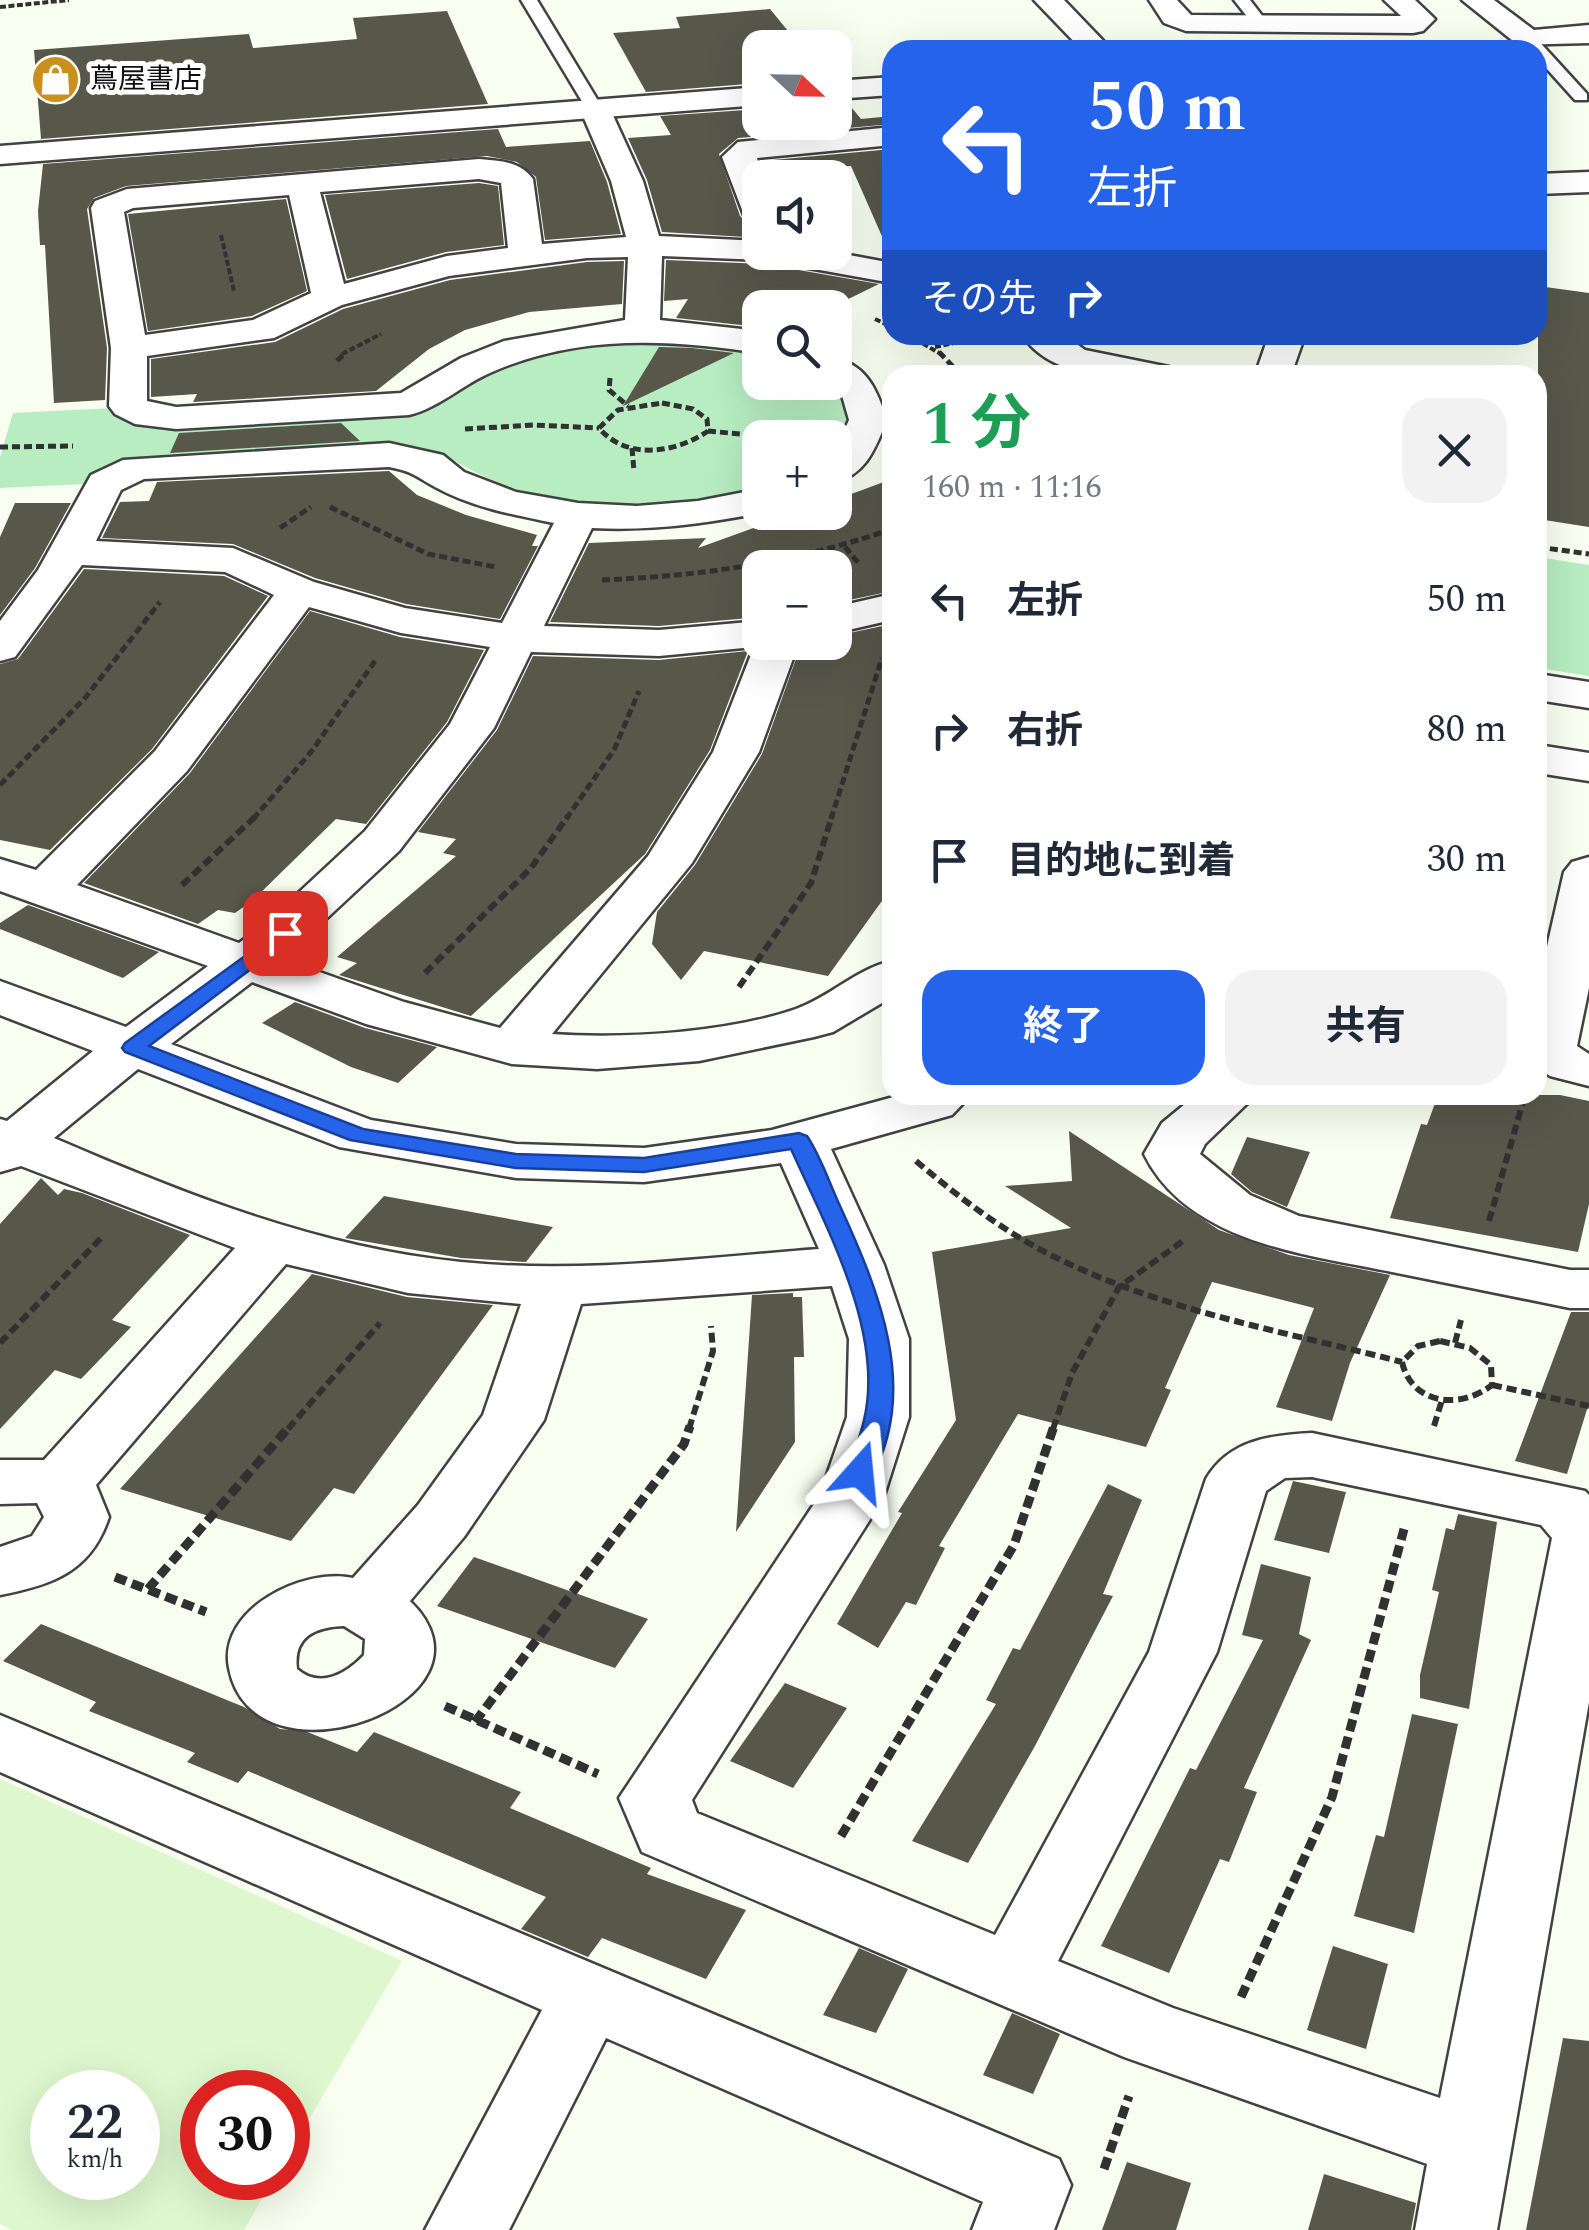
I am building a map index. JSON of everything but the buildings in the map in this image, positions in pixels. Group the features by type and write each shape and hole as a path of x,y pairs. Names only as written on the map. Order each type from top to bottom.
{"street":[{"path":"1048,0 1088,40"},
{"path":"1163,0 1174,17 1186,23 1413,25 1421,19 1398,0"},
{"path":"1476,0 1528,39 1589,34"},
{"path":"852,89 882,87"},
{"path":"0,155 742,97"},
{"path":"595,109 628,181 645,246 642,329"},
{"path":"742,168 738,157 749,149 882,137"},
{"path":"526,254 517,178 504,172 480,169 127,198 107,208 129,348 128,406 148,416 176,418 409,404 429,396 474,366 517,349 566,337 642,329 742,339"},
{"path":"1547,184 1589,182"},
{"path":"302,184 330,298"},
{"path":"129,348 262,330 330,298 447,266 526,254 645,246 742,251"},
{"path":"852,266 882,271"},
{"path":"1054,345 1074,359 1102,365"},
{"path":"852,383 880,422 852,453"},
{"path":"0,648 33,611 70,552 105,483 137,468 389,455 430,463 450,480 507,502 578,515 638,518 742,504"},
{"path":"852,468 882,472"},
{"path":"4,1144 285,933 382,841 471,728 578,515"},
{"path":"70,552 233,560 298,590 400,620 515,638 659,643 742,636"},
{"path":"22,881 109,828 171,761 298,590"},
{"path":"852,622 882,624"},
{"path":"512,1048 668,863 736,752 771,660"},
{"path":"1547,688 1589,695"},
{"path":"1547,760 1589,767"},
{"path":"1589,872 1549,1051 1558,1060 1589,1070"},
{"path":"22,881 386,1013 512,1048 597,1053 699,1045 814,1020 882,982"},
{"path":"0,996 358,1135 516,1161 644,1165 799,1140 926,1105"},
{"path":"1218,1105 1182,1134 1172,1154 1180,1170 1230,1208 1284,1231 1570,1290 1589,1289"},
{"path":"799,1140 855,1265 879,1339 878,1417 851,1499 654,1798 668,1832 807,1893 1182,2045 1470,2144"},
{"path":"4,1144 272,1243 411,1275 557,1286 855,1265"},
{"path":"28,1563 78,1524 79,1509 72,1496 30,1484 272,1243"},
{"path":"368,1605 441,1522 513,1420 557,1286"},
{"path":"1013,1975 1183,1652 1238,1479 1271,1458 1312,1455 1562,1508 1586,1534 1456,2230"},
{"path":"323,1602 368,1605 386,1614 402,1643 400,1660 375,1690 343,1702 310,1705 288,1699 271,1688 262,1672 260,1654 267,1637 281,1620 299,1609 323,1602"},
{"path":"0,1742 1030,2185 1013,2230"},
{"path":"466,2230 589,1996"}],"lane":[{"path":"530,0 595,109"},
{"path":"1242,0 1262,26"},
{"path":"1547,60 1581,97"}],"path":[{"path":"0,7 69,0"},
{"path":"930,345 952,365"},
{"path":"934,347 944,345"},
{"path":"708,431 707,419 701,414 662,403 616,410 607,415 599,428 608,440 650,449 686,444 708,431 742,434"},
{"path":"674,578 793,561 882,533"},
{"path":"1547,547 1589,554"},
{"path":"0,785 38,752 124,652 191,558"},
{"path":"138,921 227,848 332,730 400,620"},
{"path":"386,1013 531,868 614,750 659,643"},
{"path":"699,1045 811,884 882,651"},
{"path":"910,1154 945,1190 1026,1246 1119,1287 1402,1362"},
{"path":"0,1343 73,1271 140,1192"},
{"path":"807,1893 1014,1545 1072,1372 1119,1287 1230,1208"},
{"path":"148,1590 373,1334 411,1275"},
{"path":"476,1722 684,1444 713,1351 707,1275"},
{"path":"1427,1342 1455,1342 1482,1355 1491,1365 1492,1385 1473,1400 1442,1400 1416,1389 1407,1380 1402,1362 1406,1353 1427,1342"},
{"path":"1492,1385 1589,1406"},
{"path":"1101,2176 1332,1797 1442,1400"},
{"path":"28,1563 148,1590 267,1637"},
{"path":"390,1676 476,1722 654,1798"}],"green space":[{"path":"594,338 742,346 742,400 847,400 849,420 742,420 742,494 650,507 576,505 502,486 437,452 394,446 143,458 116,463 85,484 0,488 0,457 13,413 112,408 127,423 154,428 371,417 475,373"},
{"path":"1547,558 1589,565 1589,676 1547,669"},
{"path":"0,1779 402,1961 310,2118 310,2070 180,2070 180,2200 261,2200 244,2230 12,2230 0,2224"}],"place":[{"name":"蔦屋書店","path":"55,79"}],"route":[{"path":"285,933 133,1048 358,1135 516,1161 644,1165 776,1147 799,1140 855,1265 879,1339 878,1417 860,1472"}]}
